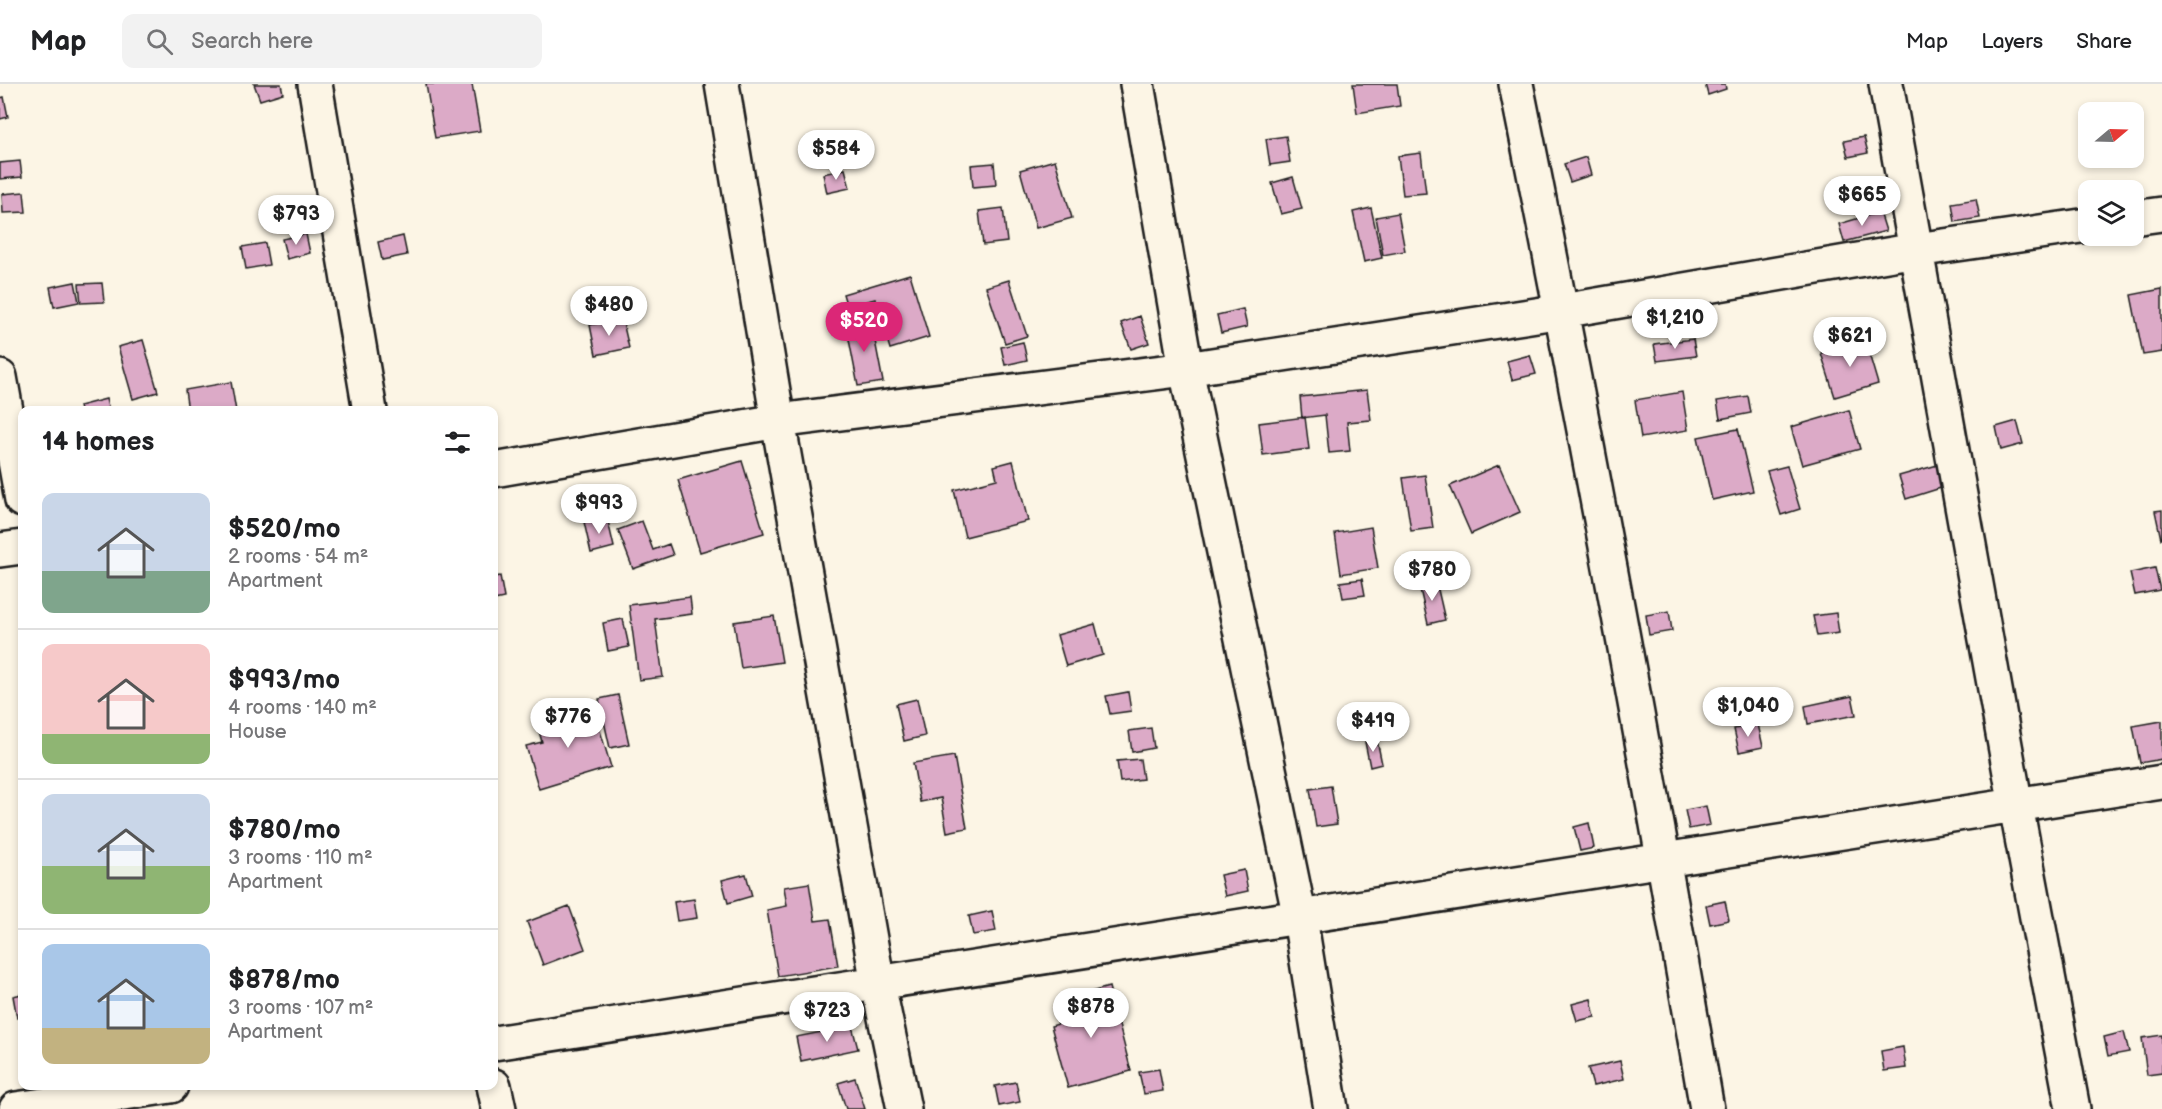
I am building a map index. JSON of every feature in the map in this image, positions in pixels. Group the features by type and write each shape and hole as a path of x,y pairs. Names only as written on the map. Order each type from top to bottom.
{"street":[{"path":"315,84 369,406"},
{"path":"722,84 778,422 878,984 904,1109"},
{"path":"1137,84 1186,369 1300,918 1331,1109"},
{"path":"1516,84 1562,311 1664,861 1707,1109"},
{"path":"1886,84 2073,1109"},
{"path":"2144,216 2162,214"},
{"path":"498,469 778,422 1186,369 1562,311 1916,250 2078,226"},
{"path":"0,377 18,478"},
{"path":"0,550 18,548"},
{"path":"498,1042 2162,782"},
{"path":"16,1109 132,1095 154,1090"},
{"path":"495,1090 499,1109"}],"building":[{"path":"254,84 281,84 283,93 260,100"},
{"path":"426,84 472,84 480,131 435,138"},
{"path":"1353,84 1397,84 1400,106 1357,113"},
{"path":"1705,84 1725,84 1726,89 1708,95"},
{"path":"4,97 8,117 0,119 0,98"},
{"path":"1286,136 1290,162 1270,165 1266,139"},
{"path":"1864,137 1868,153 1848,157 1844,141"},
{"path":"1421,153 1426,193 1403,195 1398,156"},
{"path":"1586,157 1591,175 1570,182 1564,164"},
{"path":"1055,160 1072,218 1036,228 1020,170"},
{"path":"20,161 22,177 0,179 0,163"},
{"path":"994,163 996,185 973,187 971,165"},
{"path":"845,169 850,188 827,193 823,174"},
{"path":"1293,177 1302,209 1281,214 1272,183"},
{"path":"24,192 26,212 3,213 2,194"},
{"path":"1976,199 1980,218 1955,222 1952,203"},
{"path":"1003,208 1007,242 983,245 979,211"},
{"path":"1371,208 1382,258 1364,262 1353,212"},
{"path":"1880,212 1886,231 1844,242 1839,224"},
{"path":"1398,213 1405,251 1383,255 1376,217"},
{"path":"306,234 310,253 287,259 282,239"},
{"path":"403,236 407,255 382,260 378,242"},
{"path":"265,243 269,265 246,269 242,247"},
{"path":"910,274 929,337 890,349 875,299 847,307 843,294"},
{"path":"1009,280 1027,336 1005,343 986,287"},
{"path":"75,282 79,302 54,307 50,287"},
{"path":"102,283 104,302 81,303 79,284"},
{"path":"2162,289 2162,352 2143,355 2131,295"},
{"path":"1243,309 1247,327 1221,333 1217,315"},
{"path":"1140,316 1149,343 1131,349 1121,323"},
{"path":"622,318 629,348 596,355 590,325"},
{"path":"871,320 883,382 858,386 846,324"},
{"path":"1693,339 1696,356 1657,361 1654,344"},
{"path":"143,340 158,392 133,399 118,347"},
{"path":"1865,340 1878,384 1835,397 1821,353"},
{"path":"1023,342 1027,360 1005,365 1001,347"},
{"path":"1530,355 1536,374 1512,380 1507,361"},
{"path":"231,382 235,406 187,406 185,390"},
{"path":"1367,390 1371,420 1347,422 1350,451 1329,453 1325,415 1302,418 1300,397"},
{"path":"1682,392 1688,430 1641,438 1635,400"},
{"path":"1748,396 1751,413 1720,419 1717,401"},
{"path":"106,399 108,406 79,406"},
{"path":"1849,410 1860,449 1802,465 1791,427"},
{"path":"1305,417 1309,449 1263,455 1259,423"},
{"path":"2017,421 2023,444 2001,450 1996,427"},
{"path":"1738,429 1753,491 1712,500 1698,437"},
{"path":"742,461 764,533 700,552 678,480"},
{"path":"1013,461 1028,521 965,537 954,490 997,479 994,466"},
{"path":"1941,464 1947,486 1906,499 1899,476"},
{"path":"1499,465 1520,512 1471,534 1450,486"},
{"path":"1787,466 1800,509 1781,515 1767,471"},
{"path":"1425,475 1433,528 1411,531 1403,478"},
{"path":"600,486 606,514 584,519 578,492"},
{"path":"2162,510 2162,539 2161,539 2155,511"},
{"path":"607,517 614,547 591,553 584,522"},
{"path":"642,521 653,550 669,544 673,555 633,569 618,530"},
{"path":"1371,527 1378,568 1341,574 1335,533"},
{"path":"2155,568 2160,590 2135,595 2130,573"},
{"path":"498,576 500,576 504,598 498,599"},
{"path":"1362,579 1365,595 1343,598 1340,582"},
{"path":"1436,581 1445,620 1428,624 1419,585"},
{"path":"690,597 692,614 655,619 663,677 639,680 629,605"},
{"path":"1669,611 1672,631 1649,635 1646,615"},
{"path":"1836,613 1839,633 1817,636 1813,616"},
{"path":"774,616 782,662 741,668 734,622"},
{"path":"623,619 629,647 608,651 603,623"},
{"path":"1095,624 1103,655 1066,666 1057,635"},
{"path":"1128,692 1131,711 1110,714 1106,696"},
{"path":"618,695 629,744 610,748 599,699"},
{"path":"1852,696 1856,715 1808,724 1805,706"},
{"path":"917,699 925,736 904,741 896,704"},
{"path":"593,707 611,767 539,789 526,746 542,742 537,724"},
{"path":"2162,721 2162,759 2140,763 2133,726"},
{"path":"1758,724 1763,747 1739,752 1734,729"},
{"path":"1151,728 1154,748 1132,752 1129,731"},
{"path":"1377,740 1382,764 1370,767 1365,742"},
{"path":"954,756 967,828 947,832 941,798 920,802 913,763"},
{"path":"1140,759 1143,779 1120,782 1117,761"},
{"path":"1331,786 1337,824 1316,827 1310,789"},
{"path":"1706,806 1710,825 1689,829 1685,810"},
{"path":"1589,823 1594,848 1580,851 1574,827"},
{"path":"1244,870 1248,891 1225,896 1220,875"},
{"path":"746,874 752,896 728,903 722,880"},
{"path":"809,883 815,921 830,919 838,966 778,976 767,910 787,906 784,887"},
{"path":"694,899 697,918 677,921 674,902"},
{"path":"1725,901 1729,920 1710,924 1706,905"},
{"path":"569,906 585,949 543,965 527,922"},
{"path":"992,911 996,931 973,935 969,916"},
{"path":"1109,987 1131,1071 1068,1088 1051,1026 1069,1021 1062,1000"},
{"path":"18,995 18,1018 17,1018 13,996"},
{"path":"1591,999 1595,1017 1577,1021 1572,1004"},
{"path":"852,1026 858,1049 801,1061 796,1037"},
{"path":"2124,1032 2129,1052 2108,1056 2104,1037"},
{"path":"2162,1035 2162,1073 2147,1075 2142,1038"},
{"path":"1903,1047 1906,1068 1884,1071 1881,1051"},
{"path":"1620,1061 1624,1079 1593,1086 1588,1068"},
{"path":"1159,1069 1163,1091 1144,1094 1139,1072"},
{"path":"855,1078 865,1109 846,1109 838,1083"},
{"path":"1016,1082 1020,1102 999,1106 995,1086"}]}
